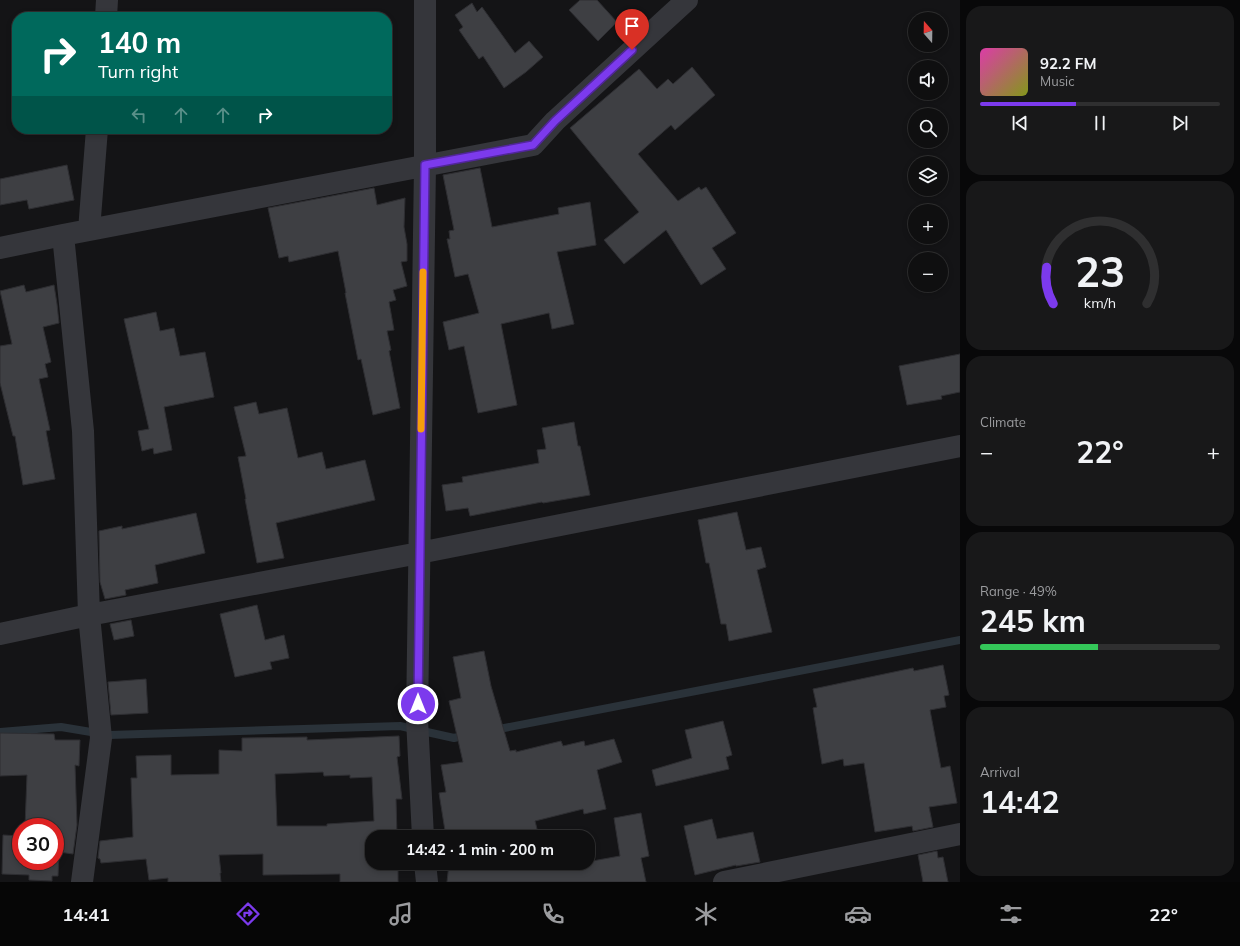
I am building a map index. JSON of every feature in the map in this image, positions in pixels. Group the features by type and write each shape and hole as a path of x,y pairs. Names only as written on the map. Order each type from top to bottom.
{"street":[{"path":"106,12 107,0"},
{"path":"423,830 417,719 425,165 425,0"},
{"path":"0,248 533,145 555,121 687,0"},
{"path":"89,230 97,134"},
{"path":"63,235 83,431 89,615 100,733 82,882"},
{"path":"0,634 89,615 419,553 960,446"},
{"path":"724,882 960,834"},
{"path":"426,870 427,882"}],"building":[{"path":"580,0 597,0 617,22 598,41 569,10"},
{"path":"472,3 477,12 482,7 515,53 529,41 543,57 504,88 483,56 479,59 459,30 463,27 455,15"},
{"path":"692,67 715,95 675,130 671,125 638,154 678,201 699,187 701,190 706,187 736,233 712,248 726,269 701,285 666,230 624,264 604,240 639,212 570,128 639,69 657,89 668,79 673,84"},
{"path":"67,165 74,200 29,209 27,200 0,205 0,179"},
{"path":"480,168 492,227 559,214 558,208 590,202 596,245 557,252 574,324 552,329 549,313 501,324 517,405 478,413 464,346 449,350 443,322 479,313 468,274 455,277 447,239 450,239 449,231 454,230 443,175"},
{"path":"374,188 377,205 405,198 404,227 407,244 407,261 401,262 407,286 393,290 396,300 389,302 394,330 387,331 391,350 389,351 400,408 373,415 361,359 358,360 338,251 289,262 288,256 279,258 268,208"},
{"path":"24,285 26,292 54,285 59,323 43,327 51,362 45,364 48,377 39,379 50,430 46,431 55,479 23,485 15,436 13,436 0,383 0,346 12,344 0,291"},
{"path":"156,312 160,331 174,328 180,356 205,352 214,397 164,407 172,450 154,454 153,448 142,451 138,431 149,429 124,319"},
{"path":"960,354 960,392 941,396 942,399 907,405 899,366"},
{"path":"256,402 259,414 287,408 298,458 322,452 326,469 365,460 375,500 276,523 284,558 257,563 238,457 246,456 234,407"},
{"path":"574,422 578,446 580,446 590,495 542,502 470,516 468,508 446,511 442,485 463,482 462,477 539,463 537,450 546,449 542,428"},
{"path":"737,512 746,550 761,547 766,567 757,570 772,632 729,641 726,624 721,624 709,563 706,563 698,520"},
{"path":"196,513 205,553 155,565 158,583 125,590 126,595 105,599 100,582 99,531 122,526 122,529"},
{"path":"257,605 265,640 284,635 289,658 270,662 272,669 235,677 220,614"},
{"path":"131,620 134,636 114,640 110,624"},
{"path":"484,651 491,686 510,751 516,750 516,752 561,741 563,746 584,741 585,746 614,739 622,762 597,770 606,809 584,814 583,809 535,821 537,830 445,830 439,793 446,792 441,765 463,762 449,701 461,698 453,657"},
{"path":"943,665 949,695 944,696 946,707 930,710 941,768 950,766 957,803 929,807 933,827 913,831 912,826 875,832 864,763 844,766 843,759 822,764 813,708 817,707 813,689 913,668 914,671"},
{"path":"146,679 148,713 111,715 108,682"},
{"path":"723,721 732,755 726,757 729,769 656,786 652,770 692,758 685,730"},
{"path":"0,733 54,734 55,740 80,740 79,766 75,765 77,825 73,854 64,853 64,818 25,818 27,775 0,776"},
{"path":"399,736 400,756 397,757 402,799 396,799 397,830 365,830 365,870 398,870 398,882 340,882 340,874 263,875 263,854 219,855 221,882 168,882 168,878 149,880 146,859 101,863 100,859 98,858 100,841 133,837 131,778 137,778 136,756 171,755 171,775 219,774 219,750 242,751 242,738 307,737 307,740","holes":["323,772 324,776 350,775 350,778 372,777 374,821 327,824 327,826 277,826 275,774"]},
{"path":"641,813 649,856 641,858 646,882 447,882 448,870 595,870 595,861 620,856 614,818"},
{"path":"712,819 717,839 753,832 760,862 736,865 695,875 684,826"},
{"path":"3,835 12,836 12,870 58,870 58,876 52,876 52,881 29,880 29,875 2,874"},
{"path":"937,851 938,858 943,857 948,882 923,882 918,855"}],"waterway":[{"path":"494,730 960,640"},
{"path":"0,732 61,727 109,735 400,726 454,738 466,735"}],"slow traffic":[{"path":"421,429 423,272"}],"route":[{"path":"418,704 425,165 533,145 555,121 632,50"}]}
